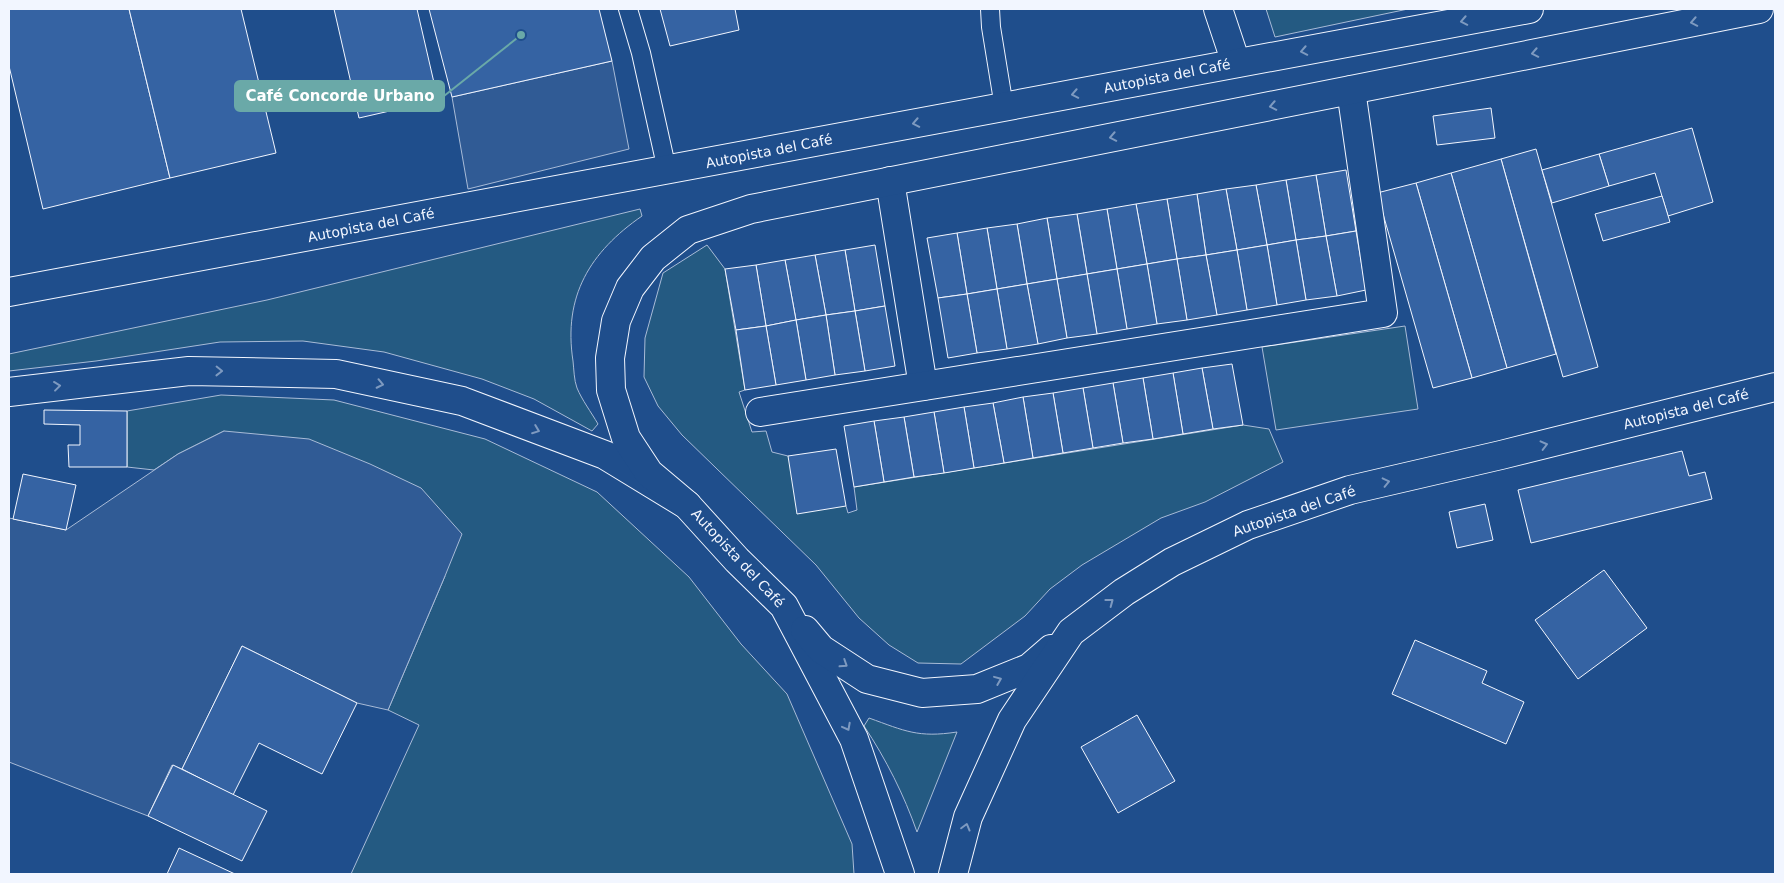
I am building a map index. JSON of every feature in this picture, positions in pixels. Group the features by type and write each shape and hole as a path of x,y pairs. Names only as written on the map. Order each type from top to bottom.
{"main road":[{"path":"1218,9 1236,63"},
{"name":"Autopista del Café","path":"9,292 1529,9"},
{"path":"687,505 649,473 626,438 611,390 610,358 616,321 630,288 653,258 688,230 750,209 1760,9"},
{"path":"760,412 1383,313 1351,90"},
{"path":"890,181 923,386"},
{"name":"Autopista del Café","path":"9,392 189,371 336,374 462,401 605,455 687,505 737,560 784,606 854,739 900,874"},
{"name":"Autopista del Café","path":"954,874 968,818 1012,720 1072,632 1124,592 1164,567 1248,524 1350,490 1511,453 1775,387"},
{"path":"784,606 820,648 867,679 922,693 978,689 1029,668 1072,632"}],"lane":[{"path":"628,9 641,53 667,170"},
{"path":"990,9 991,27 1004,107"}],"shaded area":[{"path":"1266,9 1408,9 1275,37"},
{"path":"612,61 629,149 468,189 452,97"},
{"path":"640,209 642,216 608,245 584,278 572,316 571,338 575,382 581,397 598,424 592,431 534,399 482,379 384,352 303,341 220,342 96,361 9,371 9,354 267,300"},
{"path":"707,245 725,269 745,390 739,392 752,432 766,431 772,452 788,456 846,506 848,513 857,510 854,487 1243,425 1269,429 1283,462 1205,502 1161,518 1082,565 1050,589 1025,616 961,664 918,663 889,645 859,618 816,565 682,435 658,406 644,377 645,338 663,273"},
{"path":"1405,326 1418,409 1276,430 1262,347"},
{"path":"221,395 334,400 485,439 597,492 689,577 741,644 787,694 852,844 854,874 351,874 419,725 388,710 445,576 224,431 178,454 154,470 127,467 127,411"},
{"path":"224,431 309,439 370,464 421,488 462,534 388,710 357,703 242,646 182,769 172,765 148,816 9,762 9,518 66,530 178,454"},
{"path":"869,718 892,727 922,734 957,732 917,832 894,778 864,726"}],"building":[{"path":"9,9 129,9 170,178 43,209 9,66"},
{"path":"129,9 241,9 276,153 170,178"},
{"path":"334,9 417,9 438,100 359,118"},
{"path":"429,9 599,9 612,61 452,97"},
{"path":"660,9 735,9 739,30 670,46"},
{"path":"1491,108 1495,138 1437,145 1433,116"},
{"path":"1692,128 1713,202 1668,216 1655,173 1609,186 1599,154"},
{"path":"1536,149 1598,367 1563,377 1501,159"},
{"path":"1599,154 1609,186 1552,203 1542,170"},
{"path":"1501,159 1556,354 1507,368 1451,173"},
{"path":"1346,170 1356,231 1326,236 1316,175"},
{"path":"1451,173 1507,368 1472,378 1416,183"},
{"path":"1316,175 1326,236 1296,240 1286,180"},
{"path":"1286,180 1296,240 1267,245 1256,185"},
{"path":"1416,183 1472,378 1433,388 1377,193"},
{"path":"1256,185 1267,245 1237,250 1226,189"},
{"path":"1226,189 1237,250 1206,255 1197,194"},
{"path":"1197,194 1206,255 1177,259 1167,199"},
{"path":"1662,196 1670,222 1603,241 1595,214"},
{"path":"1167,199 1177,259 1147,264 1136,204"},
{"path":"1136,204 1147,264 1117,269 1107,209"},
{"path":"1107,209 1117,269 1087,274 1077,214"},
{"path":"1077,214 1087,274 1057,279 1047,218"},
{"path":"1047,218 1057,279 1027,284 1017,224"},
{"path":"1017,224 1027,284 997,289 987,228"},
{"path":"987,228 997,289 967,294 957,233"},
{"path":"1356,231 1366,290 1337,296 1326,236"},
{"path":"957,233 967,294 938,298 927,238"},
{"path":"1326,236 1337,296 1306,300 1296,240"},
{"path":"1296,240 1306,300 1277,305 1267,245"},
{"path":"875,245 885,306 855,311 845,250"},
{"path":"1267,245 1277,305 1247,310 1237,250"},
{"path":"845,250 855,311 826,315 815,255"},
{"path":"1237,250 1247,310 1217,315 1206,255"},
{"path":"815,255 826,315 796,320 785,260"},
{"path":"1206,255 1217,315 1187,320 1177,259"},
{"path":"1177,259 1187,320 1157,324 1147,264"},
{"path":"785,260 796,320 766,326 756,265"},
{"path":"1147,264 1157,324 1127,329 1117,269"},
{"path":"756,265 766,326 736,330 725,269"},
{"path":"1117,269 1127,329 1097,334 1087,274"},
{"path":"1087,274 1097,334 1067,338 1057,279"},
{"path":"1057,279 1067,338 1038,344 1027,284"},
{"path":"1027,284 1038,344 1007,349 997,289"},
{"path":"997,289 1007,349 977,353 967,294"},
{"path":"967,294 977,353 948,358 938,298"},
{"path":"885,306 895,366 865,371 855,311"},
{"path":"855,311 865,371 835,375 826,315"},
{"path":"826,315 835,375 806,380 796,320"},
{"path":"796,320 806,380 776,385 766,326"},
{"path":"766,326 776,385 745,390 736,330"},
{"path":"1232,364 1243,425 1213,429 1202,368"},
{"path":"1202,368 1213,429 1183,434 1173,373"},
{"path":"1173,373 1183,434 1153,439 1143,378"},
{"path":"1143,378 1153,439 1123,443 1113,383"},
{"path":"1113,383 1123,443 1093,448 1083,388"},
{"path":"1083,388 1093,448 1063,453 1053,393"},
{"path":"1053,393 1063,453 1033,458 1023,397"},
{"path":"1023,397 1033,458 1004,463 993,403"},
{"path":"993,403 1004,463 974,468 964,407"},
{"path":"964,407 974,468 944,473 934,412"},
{"path":"44,410 127,411 127,467 69,467 68,445 80,445 80,425 44,424"},
{"path":"934,412 944,473 914,477 904,417"},
{"path":"904,417 914,477 884,482 874,421"},
{"path":"874,421 884,482 854,487 844,426"},
{"path":"836,449 846,506 797,514 788,456"},
{"path":"1682,451 1689,476 1705,472 1712,499 1531,543 1518,490"},
{"path":"23,474 76,485 66,530 13,519"},
{"path":"1485,504 1493,540 1457,548 1449,512"},
{"path":"1604,570 1647,628 1578,679 1535,620"},
{"path":"1415,640 1487,671 1482,683 1524,702 1506,744 1392,694"},
{"path":"242,646 357,703 322,774 259,743 233,795 182,769"},
{"path":"1137,715 1175,781 1118,813 1081,747"},
{"path":"173,765 267,811 242,861 148,816"},
{"path":"179,848 235,874 167,874"}],"place":[{"name":"Café Concorde Urbano","path":"521,35"}]}
